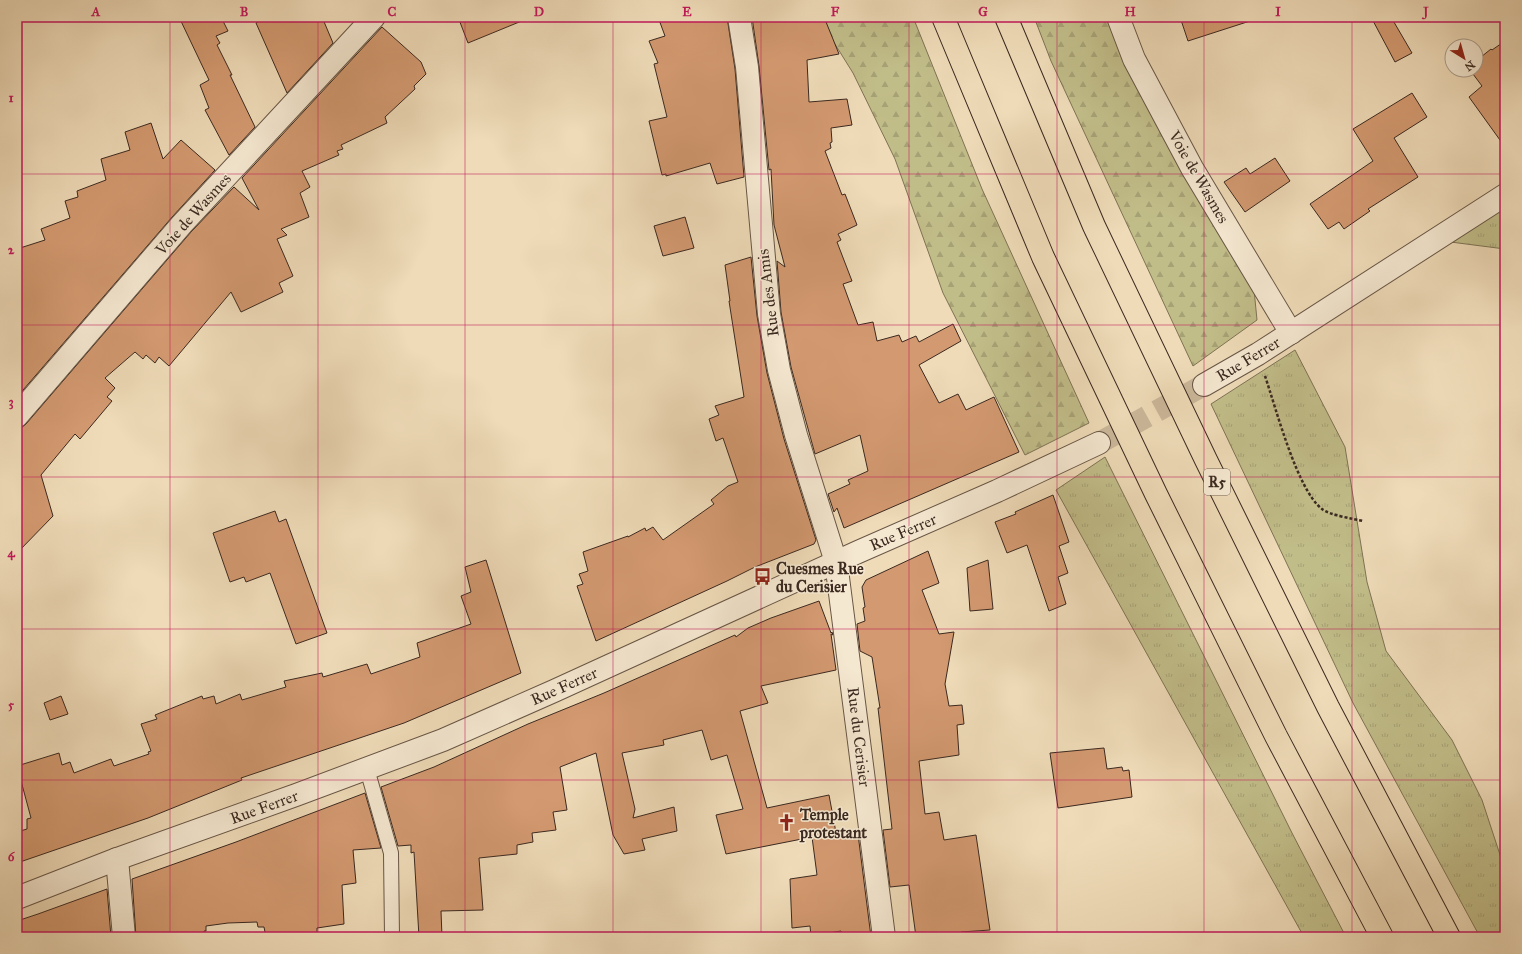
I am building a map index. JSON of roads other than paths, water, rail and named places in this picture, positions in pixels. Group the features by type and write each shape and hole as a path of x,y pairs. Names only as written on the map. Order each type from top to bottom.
{"highway":[{"path":"943,17 1043,257 1146,472 1276,736 1382,937"},
{"name":"R5","path":"1006,17 1094,226 1206,460 1328,707 1449,937"}],"street":[{"name":"Voie de Wasmes","path":"17,416 182,224 374,17"},
{"name":"Rue des Amis","path":"739,17 747,68 769,314 779,370 796,435 836,562"},
{"name":"Voie de Wasmes","path":"1118,17 1134,59 1192,168 1291,333"},
{"name":"Rue Ferrer","path":"1204,385 1258,354 1505,195"},
{"name":"Rue Ferrer","path":"17,898 117,859 443,740 836,562 997,491 1099,443"},
{"name":"Rue du Cerisier","path":"836,562 884,937"},
{"path":"117,859 124,937"}],"lane":[{"path":"367,769 391,853 392,937"}],"tunnel":[{"path":"1099,443 1204,385"}],"place":[{"name":"Cuesmes Rue du Cerisier","path":"763,577"},
{"name":"Temple protestant","path":"787,823"}]}
